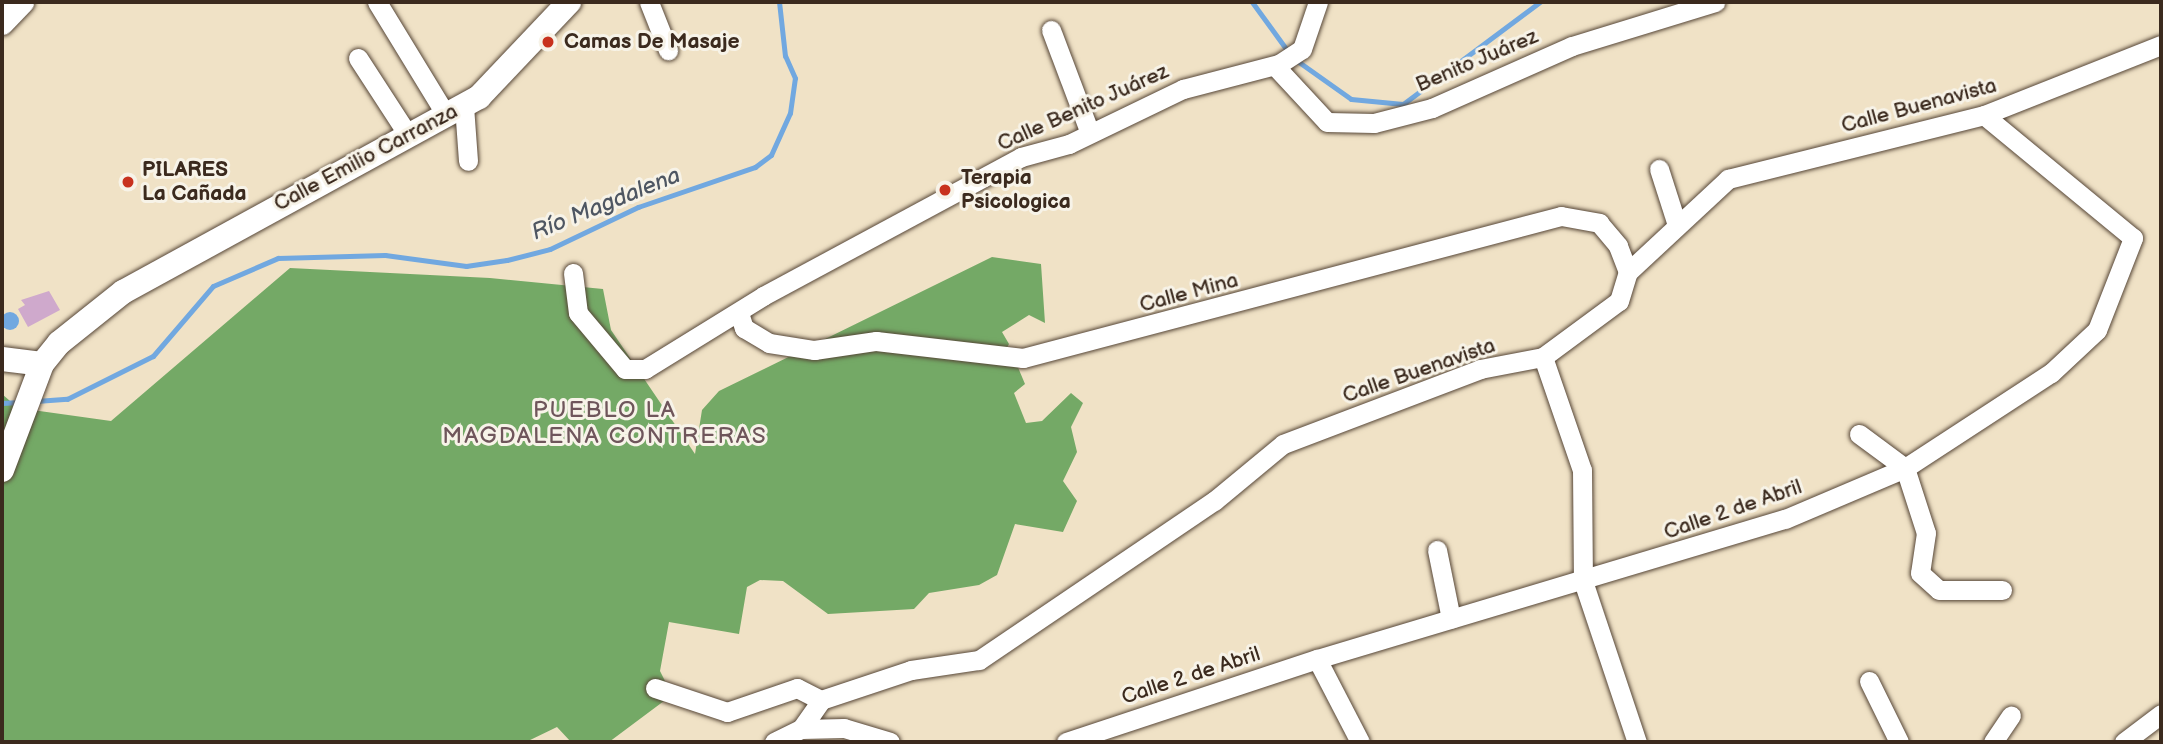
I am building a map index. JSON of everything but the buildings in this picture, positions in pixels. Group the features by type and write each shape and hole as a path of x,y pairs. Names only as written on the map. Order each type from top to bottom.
{"street":[{"path":"2,23 22,2"},
{"path":"377,2 455,111 468,161"},
{"path":"649,2 668,50"},
{"name":"Calle Benito Juárez","path":"573,273 578,313 625,369 645,369 740,316 763,296 1021,157 1090,133 1182,89 1277,65 1303,49 1318,2"},
{"name":"Benito Juárez","path":"1277,65 1327,122 1374,123 1432,108 1572,46 1715,2"},
{"name":"Calle Emilio Carranza","path":"39,374 123,292 455,111 492,86 564,4"},
{"path":"1051,30 1090,133"},
{"name":"Calle Buenavista","path":"821,700 911,670 979,660 1214,501 1283,444 1480,369 1543,356 1619,301 1628,272 1675,222 1728,179 1984,115 2161,45"},
{"path":"358,58 408,135"},
{"name":"Calle 2 de Abril","path":"1066,742 1317,659 1785,519 1905,468 2051,373 2097,330 2133,238 1984,115"},
{"path":"1659,169 1675,222"},
{"name":"Calle Mina","path":"740,316 744,328 769,343 814,350 876,341 1023,358 1561,216 1599,223 1618,246 1628,272"},
{"path":"1543,356 1582,470 1583,581 1637,742"},
{"path":"2,359 39,374 2,470"},
{"path":"1859,434 1905,468 1926,533 1920,573 1940,590 2002,590"},
{"path":"1437,550 1451,619"},
{"path":"1317,659 1360,742"},
{"path":"1869,681 1899,742"},
{"path":"655,688 727,712 797,688 821,700 801,729"},
{"path":"2124,742 2161,714"},
{"path":"1993,742 2011,715"},
{"path":"774,742 801,729 844,728 890,742"}],"green space":[{"path":"992,257 1041,264 1045,323 1029,315 1002,332 1009,344 1000,360 1017,365 1025,384 1014,393 1026,423 1042,421 1071,393 1083,403 1071,427 1077,452 1063,481 1077,501 1063,532 1015,524 997,575 979,585 929,593 914,609 828,614 783,581 760,580 747,587 739,634 669,622 660,671 672,695 609,742 571,742 557,727 526,742 2,742 2,394 18,408 111,421 290,268 490,278 603,289 611,330 695,454 702,410 719,391"}],"water":[{"path":"6,312 14,312 19,321 17,328 6,330 1,325 1,317"}],"waterway":[{"name":"Río Magdalena","path":"36,401 67,399 153,356 213,286 278,258 385,255 466,266 507,260 550,249 638,207 755,167 771,155 790,113 795,78 785,56 779,2"},
{"name":"Río Magdalena","path":"1252,2 1289,53"},
{"path":"1296,60 1351,99 1403,104 1540,2"},
{"name":"Río Magdalena","path":"2,403 20,402"}],"place":[{"name":"Camas De Masaje","path":"548,42"},
{"name":"PILARES La Cañada","path":"128,182"},
{"name":"Terapia Psicologica","path":"945,190"}],"district":[{"name":"PUEBLO LA MAGDALENA CONTRERAS","path":"605,423"}]}
